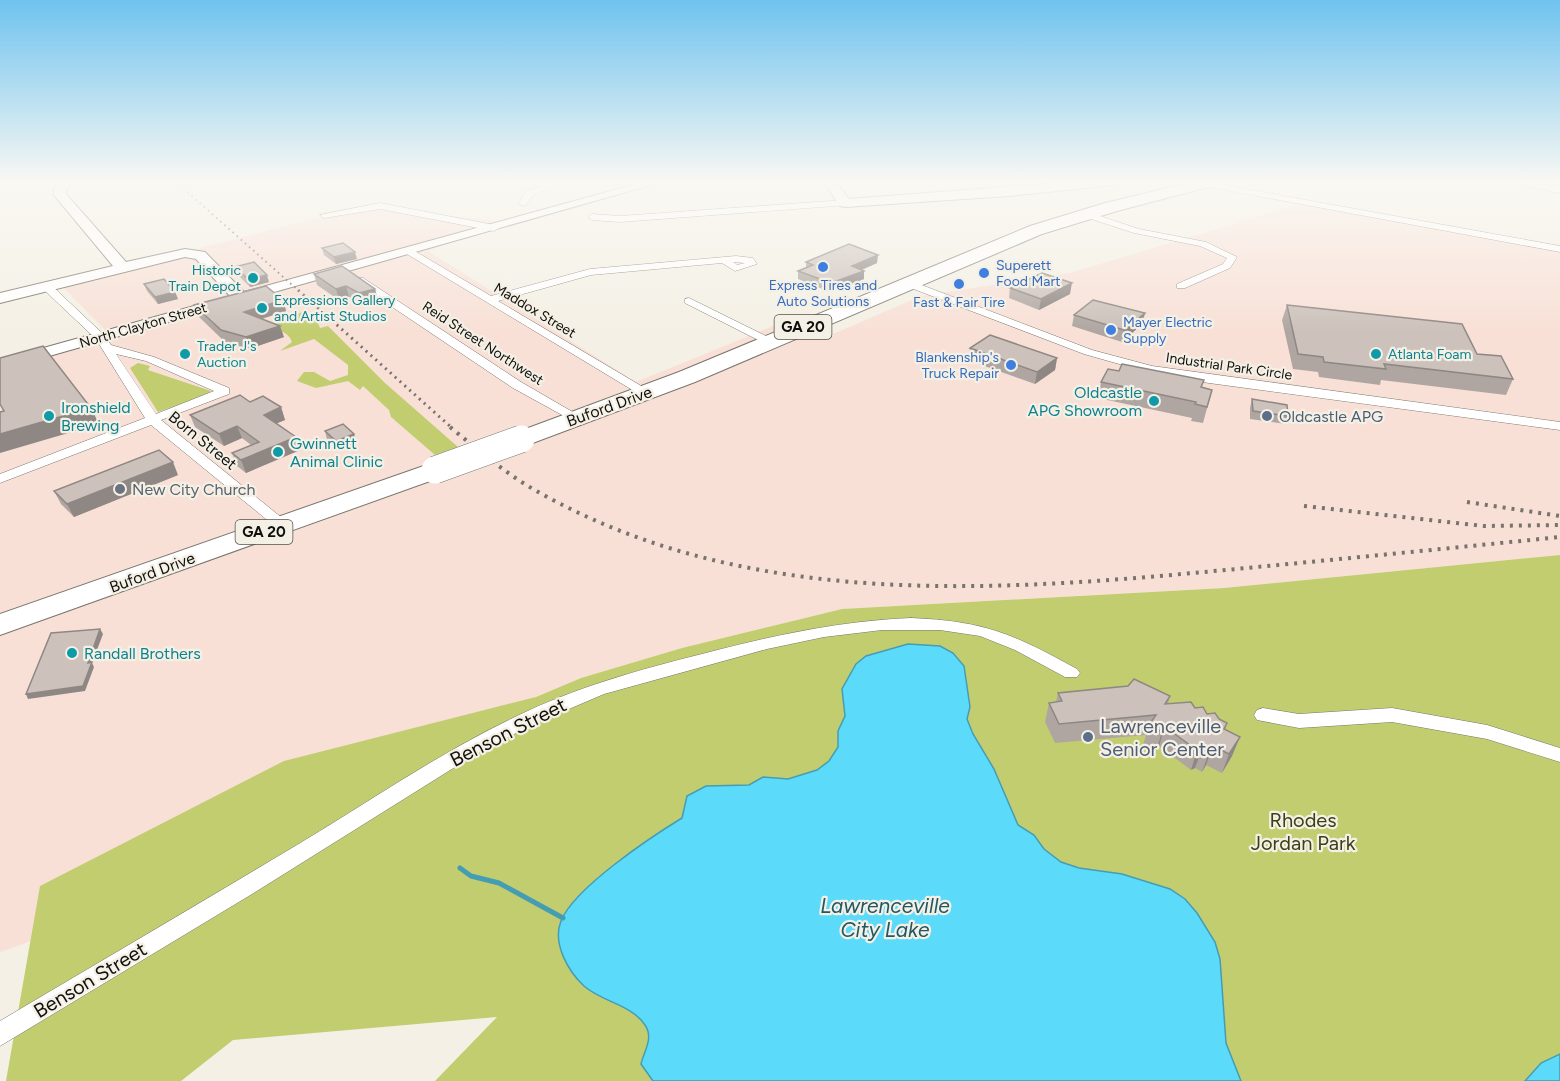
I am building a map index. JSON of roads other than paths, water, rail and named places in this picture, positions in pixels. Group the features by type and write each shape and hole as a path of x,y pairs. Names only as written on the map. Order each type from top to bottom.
{"highway":[{"name":"Buford Drive","path":"0,625 644,393 1034,231"}],"street":[{"path":"91,231 123,268"},
{"name":"North Clayton Street","path":"0,365 104,342 241,297 482,231"},
{"path":"1139,231 1203,244 1232,257 1227,266 1181,286"},
{"path":"1468,231 1560,249"},
{"name":"Maddox Street","path":"410,252 644,393"},
{"path":"0,298 192,253 200,255 241,297"},
{"path":"489,300 590,272 724,260"},
{"name":"Reid Street Northwest","path":"345,270 517,385 577,418"},
{"name":"Industrial Park Circle","path":"907,283 1065,345 1151,369 1209,379 1560,426"},
{"name":"Born Street","path":"46,286 104,342 154,421 282,525"},
{"path":"689,302 770,342"},
{"path":"0,479 154,421 225,391 104,342"},
{"name":"Benson Street","path":"0,1034 219,903 454,757 503,730 597,690 794,637 891,625 927,624 983,631 1071,673"},
{"path":"1263,715 1299,721 1367,715 1412,718 1487,732 1560,754"}],"water":[{"name":"Lawrenceville City Lake","path":"908,644 940,646 953,653 964,666 970,707 967,719 973,734 994,769 1018,825 1034,835 1044,849 1061,862 1079,868 1122,874 1170,889 1185,899 1197,913 1215,942 1220,959 1226,1043 1241,1081 653,1081 641,1064 648,1044 648,1030 632,1012 591,991 572,973 560,947 561,921 581,894 597,879 652,837 682,818 687,796 706,786 749,785 763,777 788,779 817,770 829,761 838,747 838,731 845,716 842,689 856,664 866,656"},
{"path":"1560,1054 1560,1081 1525,1081 1541,1063"}],"waterway":[{"path":"460,868 471,876 499,883 563,918"}],"railway":[{"path":"232,231 299,291"},
{"path":"298,290 452,428"},
{"path":"450,427 491,460 533,489 611,527 692,555 776,573 860,583 946,586 1118,579 1560,537"},
{"path":"1467,502 1560,516"},
{"path":"1304,506 1484,526 1560,525"}],"place":[{"name":"Express Tires and Auto Solutions","path":"823,267"},
{"name":"Superett Food Mart","path":"984,273"},
{"name":"Historic Train Depot","path":"253,278"},
{"name":"Fast & Fair Tire","path":"959,284"},
{"name":"Expressions Gallery and Artist Studios","path":"262,308"},
{"name":"Mayer Electric Supply","path":"1111,330"},
{"name":"Trader J's Auction","path":"185,354"},
{"name":"Atlanta Foam","path":"1376,354"},
{"name":"Blankenship's Truck Repair","path":"1011,365"},
{"name":"Oldcastle APG Showroom","path":"1154,401"},
{"name":"Ironshield Brewing","path":"49,416"},
{"name":"Oldcastle APG","path":"1267,416"},
{"name":"Gwinnett Animal Clinic","path":"278,452"},
{"name":"New City Church","path":"120,489"},
{"name":"Randall Brothers","path":"72,653"},
{"name":"Lawrenceville Senior Center","path":"1088,737"}],"park label":[{"name":"Rhodes Jordan Park","path":"1303,832"}]}
